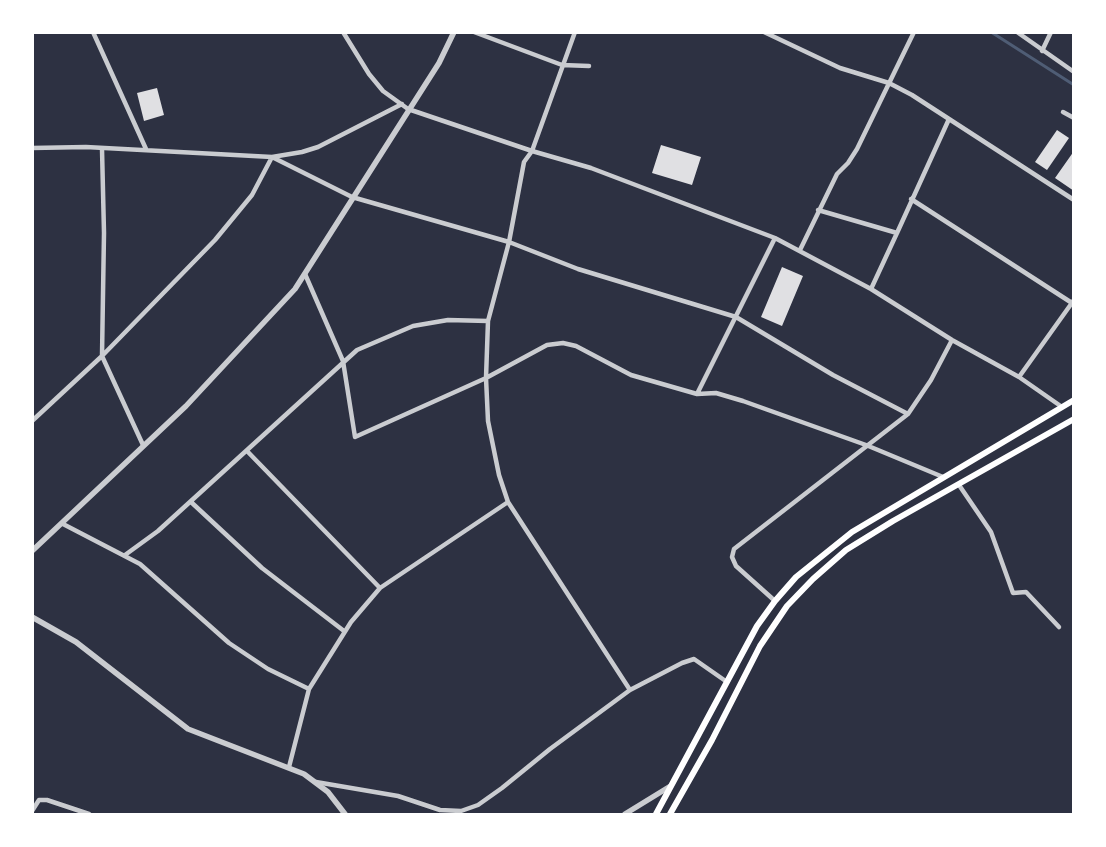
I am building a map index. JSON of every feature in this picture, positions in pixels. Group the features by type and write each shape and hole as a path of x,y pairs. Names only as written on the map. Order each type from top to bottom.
{"main road":[{"path":"656,814 669,787 703,730 757,626 774,601 796,578 852,532 943,476 1074,400"},
{"path":"670,814 712,740 760,646 787,606 813,579 846,550 1074,419"}],"street":[{"path":"93,32 146,149"},
{"path":"32,551 63,524 143,445 186,406 219,368 295,289 408,108 439,63 454,32"},
{"path":"474,32 562,65 589,66"},
{"path":"575,32 532,151 524,162 520,176 509,242 488,322 486,378 488,421 499,475 508,502 630,690"},
{"path":"764,32 840,68 889,83 949,119 1074,200"},
{"path":"800,250 837,174 848,163 856,149 914,32"},
{"path":"1017,32 1074,72"},
{"path":"1042,51 1051,32"},
{"path":"344,33 369,74 383,91 408,108 532,151 591,168 775,238 871,289 952,340 1019,377 1062,407"},
{"path":"32,148 146,149 272,157 318,147 402,104"},
{"path":"1063,112 1074,118"},
{"path":"871,289 949,119"},
{"path":"102,149 104,233 102,356 143,445"},
{"path":"272,157 352,197 509,242 578,269 736,317 833,375 908,414"},
{"path":"32,421 102,356 215,240 252,195 272,157"},
{"path":"912,199 1072,302 1019,377"},
{"path":"818,210 897,234"},
{"path":"697,394 775,238"},
{"path":"305,274 343,361 355,436 486,378 547,345 563,343 576,346 631,375 697,394 716,393 743,401 943,476"},
{"path":"125,555 158,531 191,502 356,350 413,326 448,320 488,322"},
{"path":"774,601 736,566 732,557 734,549 908,414 931,380 952,340"},
{"path":"247,451 380,588"},
{"path":"959,485 992,532 1014,593 1026,592 1059,627"},
{"path":"191,502 262,568 344,631"},
{"path":"290,767 309,689 344,631 380,588 508,502"},
{"path":"63,524 140,564 229,643 268,669 309,689"},
{"path":"32,618 76,642 188,729 290,767 316,782 328,792 344,814"},
{"path":"316,782 398,796 440,810 461,811 478,805 502,788 550,748 630,690 682,663 694,659 727,682"},
{"path":"625,814 669,787"},
{"path":"32,811 39,800 47,800 89,814"}],"building":[{"path":"157,88 164,115 144,121 137,93"},
{"path":"1057,130 1069,138 1047,170 1035,162"},
{"path":"661,145 701,157 692,185 652,173"},
{"path":"1074,151 1074,191 1055,178"},
{"path":"782,267 803,276 782,326 761,317"}],"waterway":[{"path":"991,32 1074,85"}]}
